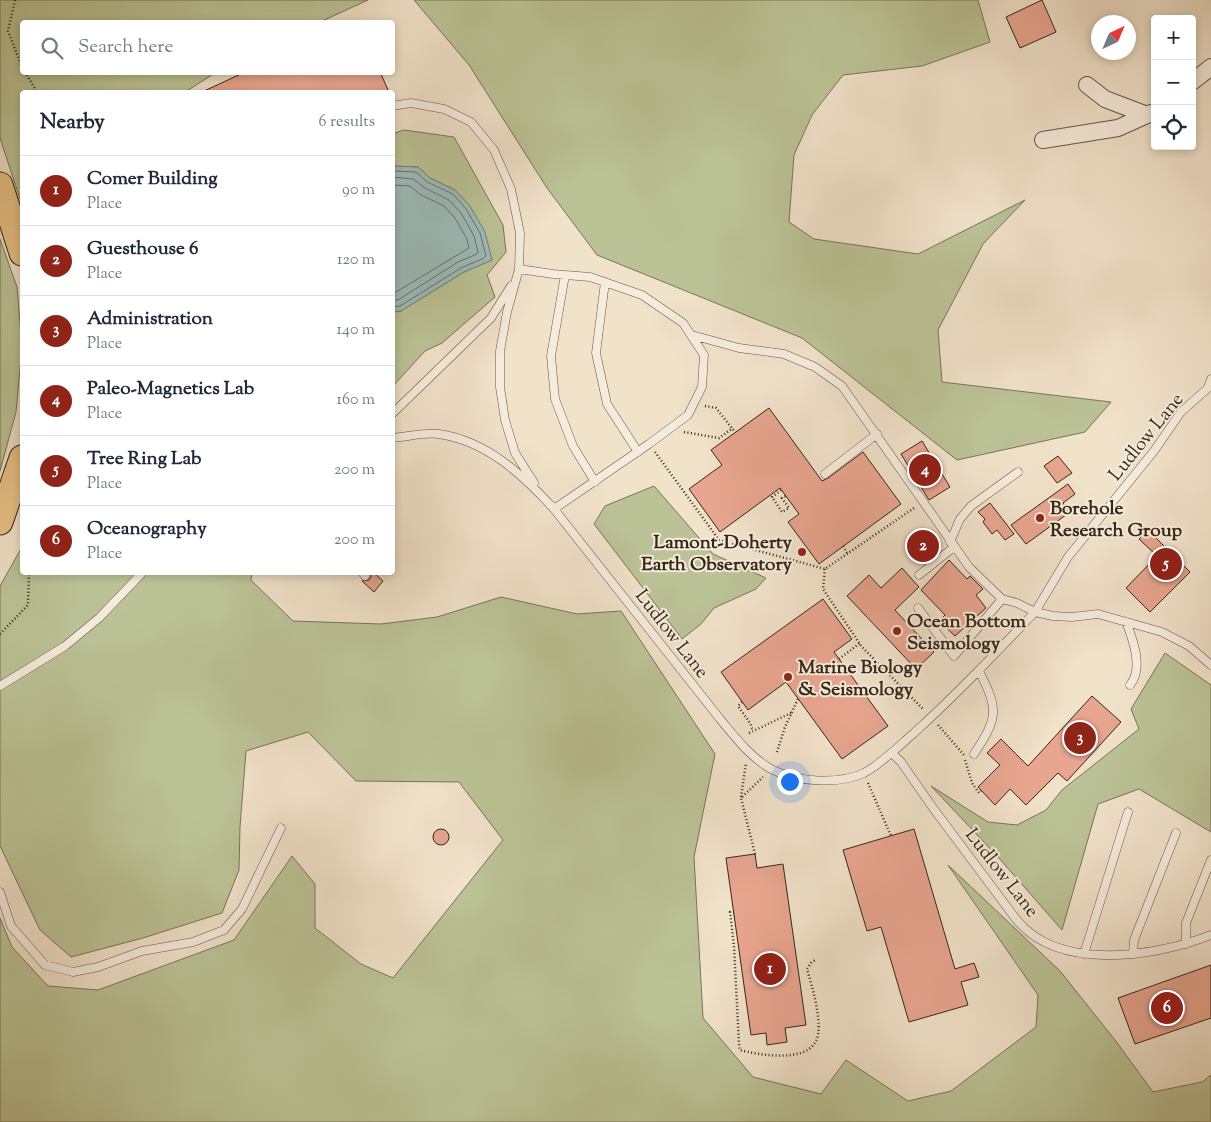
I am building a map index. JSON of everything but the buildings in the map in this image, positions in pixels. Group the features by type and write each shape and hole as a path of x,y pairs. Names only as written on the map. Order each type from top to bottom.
{"main road":[{"path":"0,185 20,247"},
{"path":"0,522 20,464"}],"street":[{"path":"1196,79 1211,67"},
{"path":"1087,85 1105,99 1151,113"},
{"path":"1043,140 1118,128 1151,113"}],"lane":[{"path":"395,106 410,103 444,109 470,122 494,150 510,189 520,233 519,269 507,312 500,351 500,387 505,420 514,453 532,481 554,509 638,452 688,415 702,387 704,355 683,323 642,295 590,277 519,269"},
{"path":"395,411 491,318 507,294 519,269"},
{"path":"565,275 552,356 555,399 573,446 595,482"},
{"path":"605,282 596,353 607,404 638,452"},
{"path":"692,335 739,348 784,354 815,366 842,386 969,568 1002,599 1018,603 1035,612 1053,616 1072,617 1098,614 1162,632 1190,646 1211,664"},
{"name":"Ludlow Lane","path":"395,438 438,434 474,444 508,465 530,483 554,509 714,711 748,751 772,769 800,778 832,781 864,773 892,753 979,671 1035,612 1068,557 1154,451 1180,412 1208,388 1211,379"},
{"path":"825,474 876,434"},
{"path":"919,575 952,544 960,518 971,506 1018,472"},
{"path":"0,686 65,646 99,618 140,575"},
{"path":"918,608 954,656 1002,599"},
{"path":"1126,622 1134,643 1136,668 1130,685"},
{"path":"974,754 992,725 994,709 990,693 979,671"},
{"name":"Ludlow Lane","path":"892,753 901,762 1022,927 1034,936 1084,954 1104,956 1186,944 1211,935"},
{"path":"1084,954 1128,812"},
{"path":"0,892 11,926 45,965 73,972 98,967 142,951 193,942 224,930 242,909 281,828"},
{"path":"1133,953 1134,940 1176,833"},
{"path":"1186,944 1186,923 1211,860"}],"path":[{"path":"15,0 8,31 20,62"},
{"path":"28,75 36,90"},
{"path":"684,432 719,438 733,428"},
{"path":"649,444 719,540 825,569 923,502"},
{"path":"781,490 772,497 782,512 789,508 782,498 786,496"},
{"path":"843,546 847,554"},
{"path":"825,569 823,588 860,643 931,717 963,754 972,783 979,793 981,791"},
{"path":"0,634 28,605 28,575"},
{"path":"839,659 860,643"},
{"path":"777,752 785,727 798,699"},
{"path":"742,702 738,706 750,723 753,731"},
{"path":"749,733 792,712"},
{"path":"748,751 741,798 755,854"},
{"path":"741,798 772,769"},
{"path":"864,773 891,836"},
{"path":"734,912 730,912 734,946 740,1050 751,1053 786,1056 810,1049 816,1041 819,1024 807,970 815,960"}],"green space":[{"path":"0,0 368,0 324,20 20,20 20,75 212,75 188,90 20,90 20,199 0,138"},
{"path":"414,0 978,0 990,42 922,66 843,75 812,115 794,155 789,222 814,239 918,254 1025,200 983,244 938,330 942,382 1111,402 1085,432 957,460 802,338 597,255 547,188 469,65"},
{"path":"404,130 454,137 503,225 506,252 487,275 495,297 442,343 425,351 395,384 395,312 401,311 464,272 492,260 455,190 430,178 418,167 395,166 395,133"},
{"path":"0,239 17,287 20,323 20,369 16,412 0,471"},
{"path":"654,486 713,554 766,578 756,589 714,608 701,624 682,639 594,524 605,506"},
{"path":"20,551 20,575 252,575 251,580 293,621 381,624 437,617 501,597 577,614 621,611 715,754 694,857 703,1018 753,1077 821,1094 846,1060 908,1101 951,1091 1036,1027 1038,995 948,865 1060,971 1115,1040 1153,1092 1202,1082 1211,1075 1211,1122 0,1122 0,918 12,947 48,986 98,990 234,940 292,856 315,884 315,928 361,964 393,978 503,840 459,782 356,781 308,732 246,751 240,827 239,870 222,913 143,938 71,957 40,930 0,846 0,586"},
{"path":"1165,653 1211,685 1211,832 1139,789 1098,804 1062,930 998,857 931,786 988,822 1017,825 1046,810 1062,790 1139,729 1131,709"}],"water":[{"path":"395,166 418,167 430,178 455,190 470,206 485,232 492,260 464,272 401,311 395,312"}],"place":[{"name":"Paleo-Magnetics Lab","path":"925,470"},
{"name":"Borehole Research Group","path":"1040,518"},
{"name":"Guesthouse 6","path":"923,546"},
{"name":"Lamont-Doherty Earth Observatory","path":"802,552"},
{"name":"Tree Ring Lab","path":"1166,564"},
{"name":"Ocean Bottom Seismology","path":"897,631"},
{"name":"Marine Biology & Seismology","path":"788,677"},
{"name":"Administration","path":"1080,738"},
{"name":"Comer Building","path":"770,969"},
{"name":"Oceanography","path":"1167,1008"}]}
